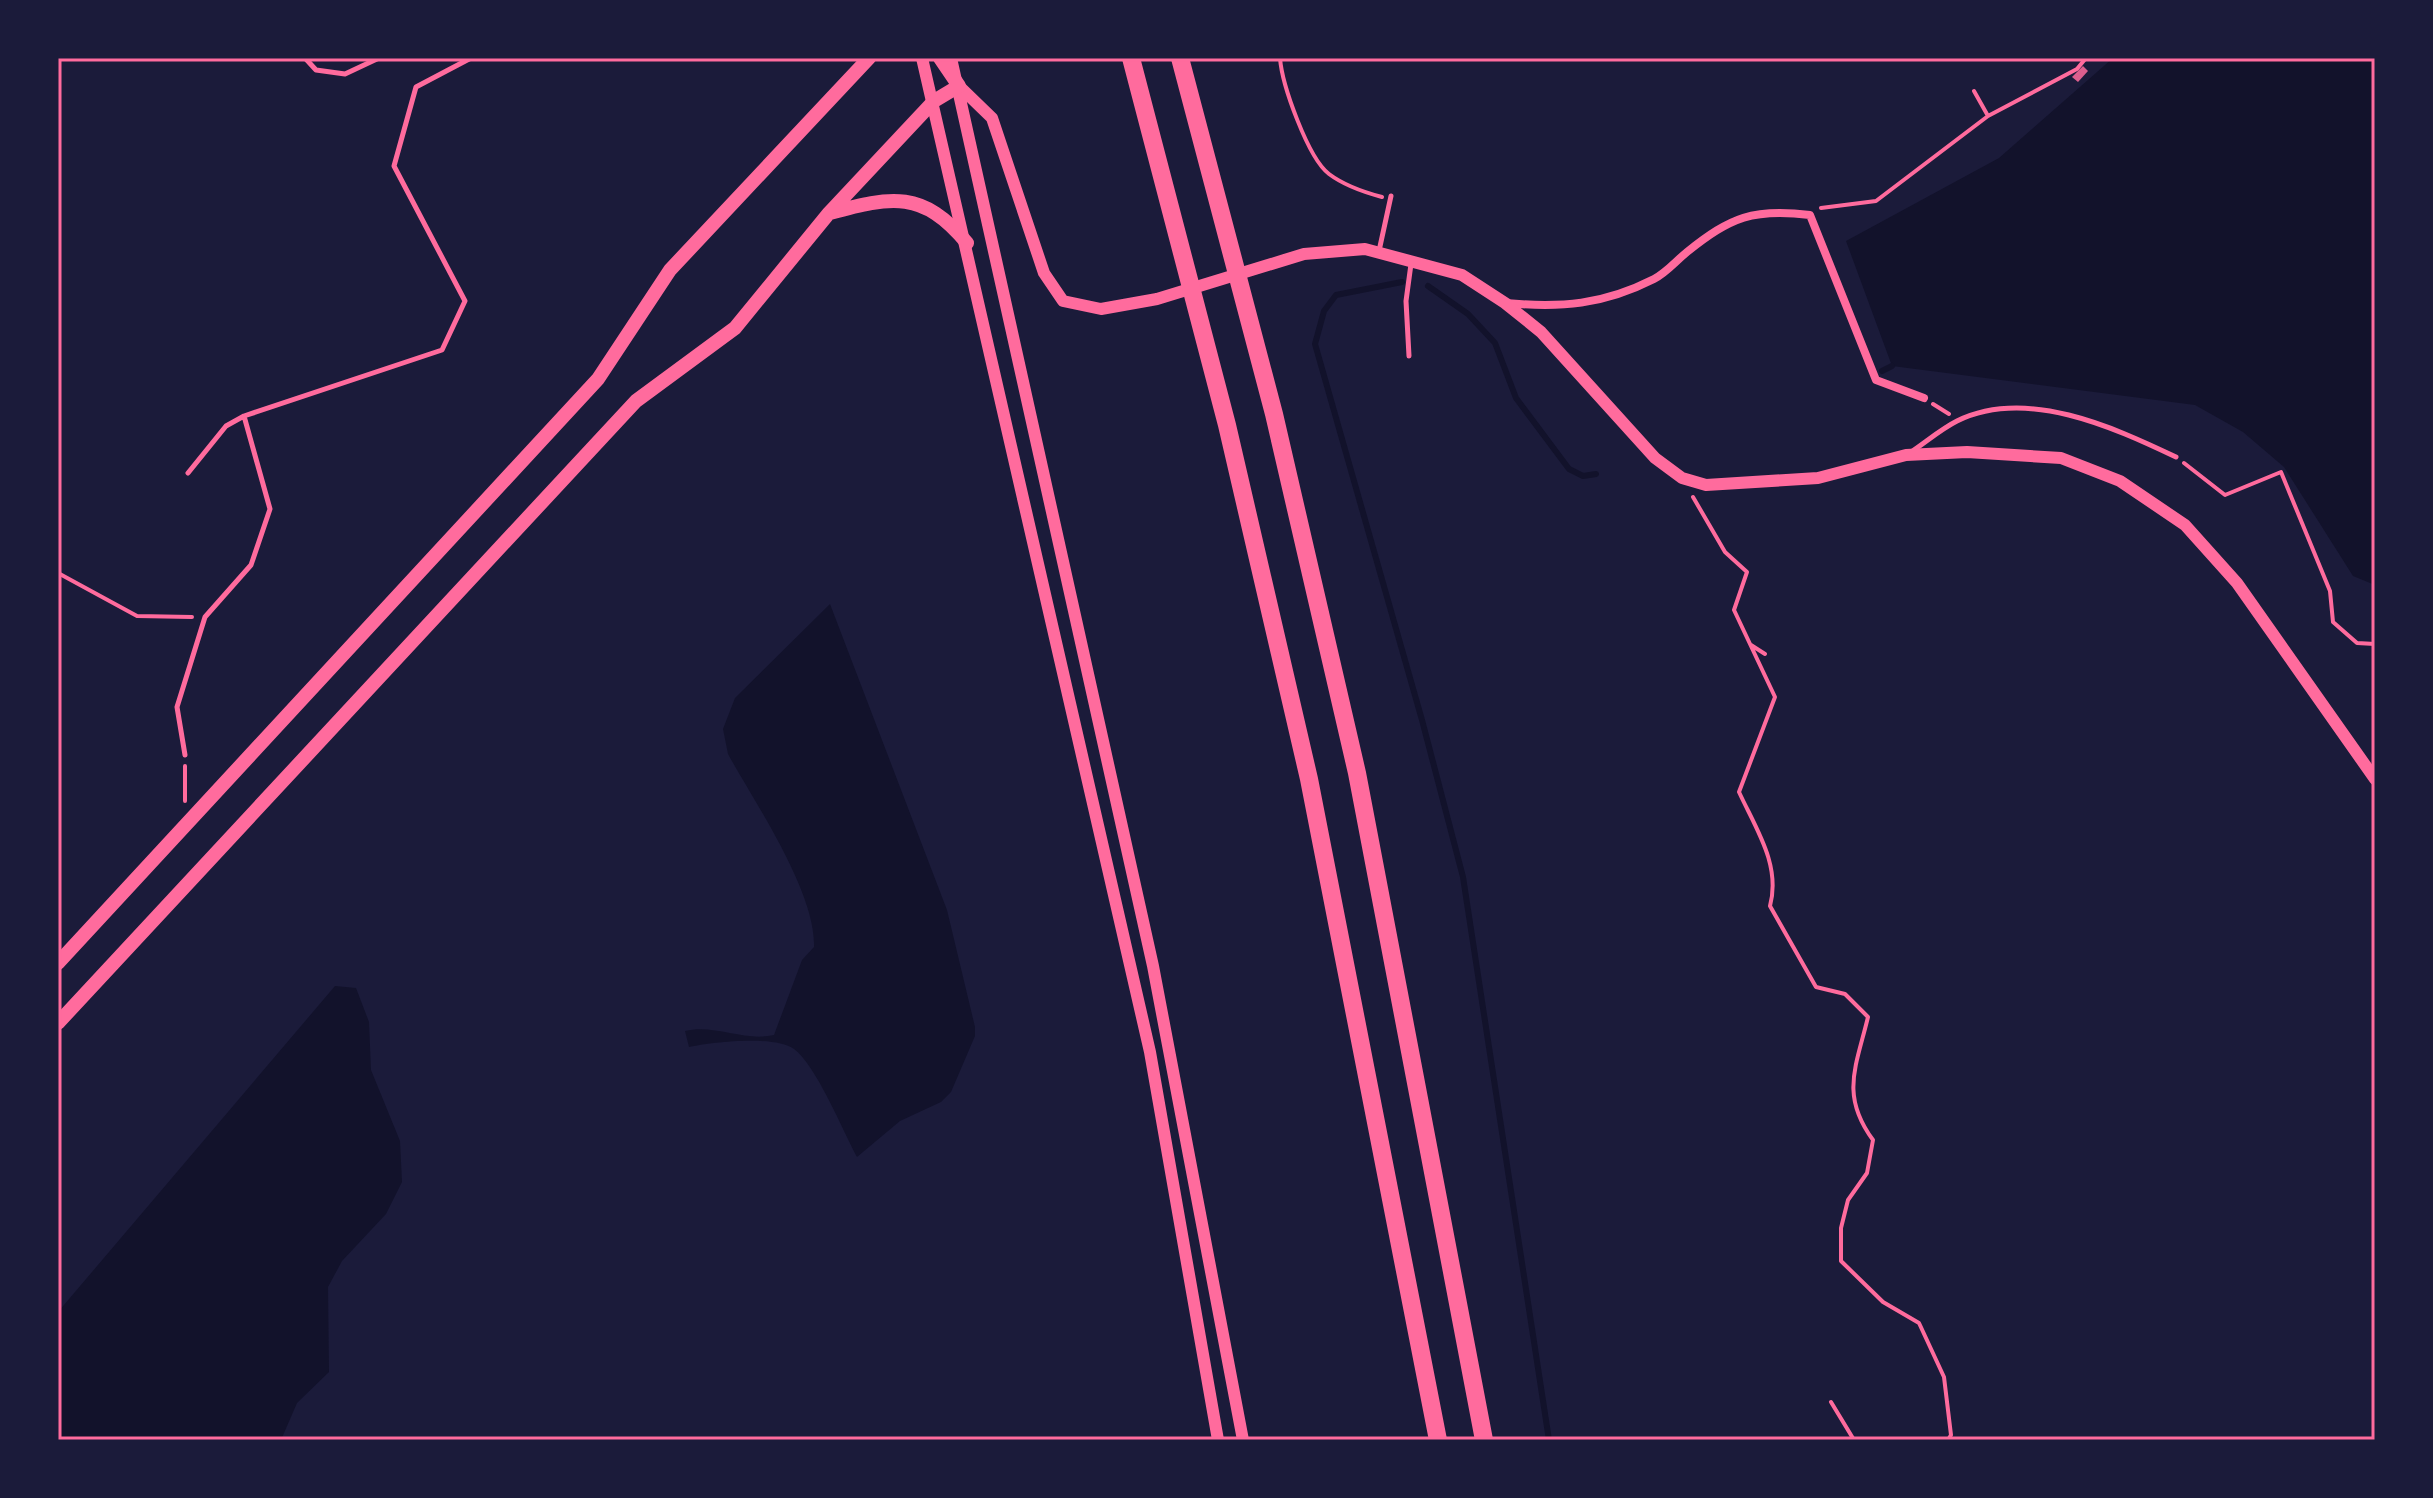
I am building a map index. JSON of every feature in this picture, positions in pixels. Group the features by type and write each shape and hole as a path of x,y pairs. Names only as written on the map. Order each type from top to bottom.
{"highway":[{"path":"1131,58 1227,425 1309,779 1438,1440"},
{"path":"1180,58 1274,414 1357,773 1484,1440"}],"main road":[{"path":"58,963 598,379 670,270 869,58"},
{"path":"58,1023 636,401 735,328 829,213 934,101 959,86 940,58"},
{"path":"829,213 869,202 918,202 948,220 967,243"}],"street":[{"path":"922,58 967,243 1150,1052 1218,1440"},
{"path":"951,58 1153,966 1243,1440"},
{"path":"959,86 992,118 1044,273 1063,301 1101,309 1157,299 1304,254 1365,249 1412,259 1462,275 1505,303 1541,332 1655,458 1682,478 1706,485 1818,478 1906,455 1967,452 2061,458 2120,481 2185,525 2237,583 2375,779"},
{"path":"1505,303 1557,307 1608,298 1656,278 1736,217 1778,211 1810,215 1876,380 1924,398"}],"lane":[{"path":"305,58 316,70 345,74 379,58"},
{"path":"188,473 226,426 244,416 442,350 465,301 394,166 416,87 471,58"},
{"path":"1379,252 1391,197"},
{"path":"1409,356 1406,301 1412,259"},
{"path":"1906,455 1959,420 2020,406 2109,425 2176,457"},
{"path":"185,755 177,707 205,617 251,565 270,509 244,416"}],"path":[{"path":"1280,58 1298,123 1327,173 1357,190 1391,197"},
{"path":"1791,213 1876,201 1988,116 2077,69 2086,58"},
{"path":"1974,91 1988,116"},
{"path":"1924,398 1959,420"},
{"path":"2176,457 2225,495 2281,472 2330,591 2333,622 2357,643 2375,644"},
{"path":"1682,478 1725,552 1747,572 1734,610 1775,697 1739,792 1773,866 1775,886 1770,906 1816,987 1845,994 1868,1017 1852,1087 1858,1119 1873,1140 1867,1173 1848,1200 1841,1228 1841,1261 1883,1302 1919,1323 1944,1377 1951,1435 1948,1440"},
{"path":"58,573 137,616 205,617"},
{"path":"1749,643 1765,654"},
{"path":"185,755 185,808"},
{"path":"1831,1402 1854,1440"}],"shaded area":[{"path":"2113,58 2375,58 2375,585 2353,576 2284,467 2243,432 2195,405 1892,366 1846,241 1999,158"},
{"path":"830,604 947,910 975,1027 975,1036 951,1092 941,1102 900,1121 857,1157 820,1083 794,1049 758,1041 689,1047 685,1031 696,1029 763,1037 774,1035 802,960 814,947 812,925 795,875 728,754 723,729 735,698"},
{"path":"335,986 356,988 369,1022 371,1070 400,1141 402,1182 386,1214 342,1261 328,1287 329,1372 297,1403 281,1440 58,1440 58,1312"}],"building":[{"path":"2083,66 2088,71 2078,82 2072,77"}],"waterway":[{"path":"1402,282 1336,295 1324,311 1315,344 1422,720 1463,877 1549,1440"},
{"path":"1428,286 1468,314 1495,343 1516,398 1569,469 1583,476 1596,474"},
{"path":"1882,371 1892,366"}]}
